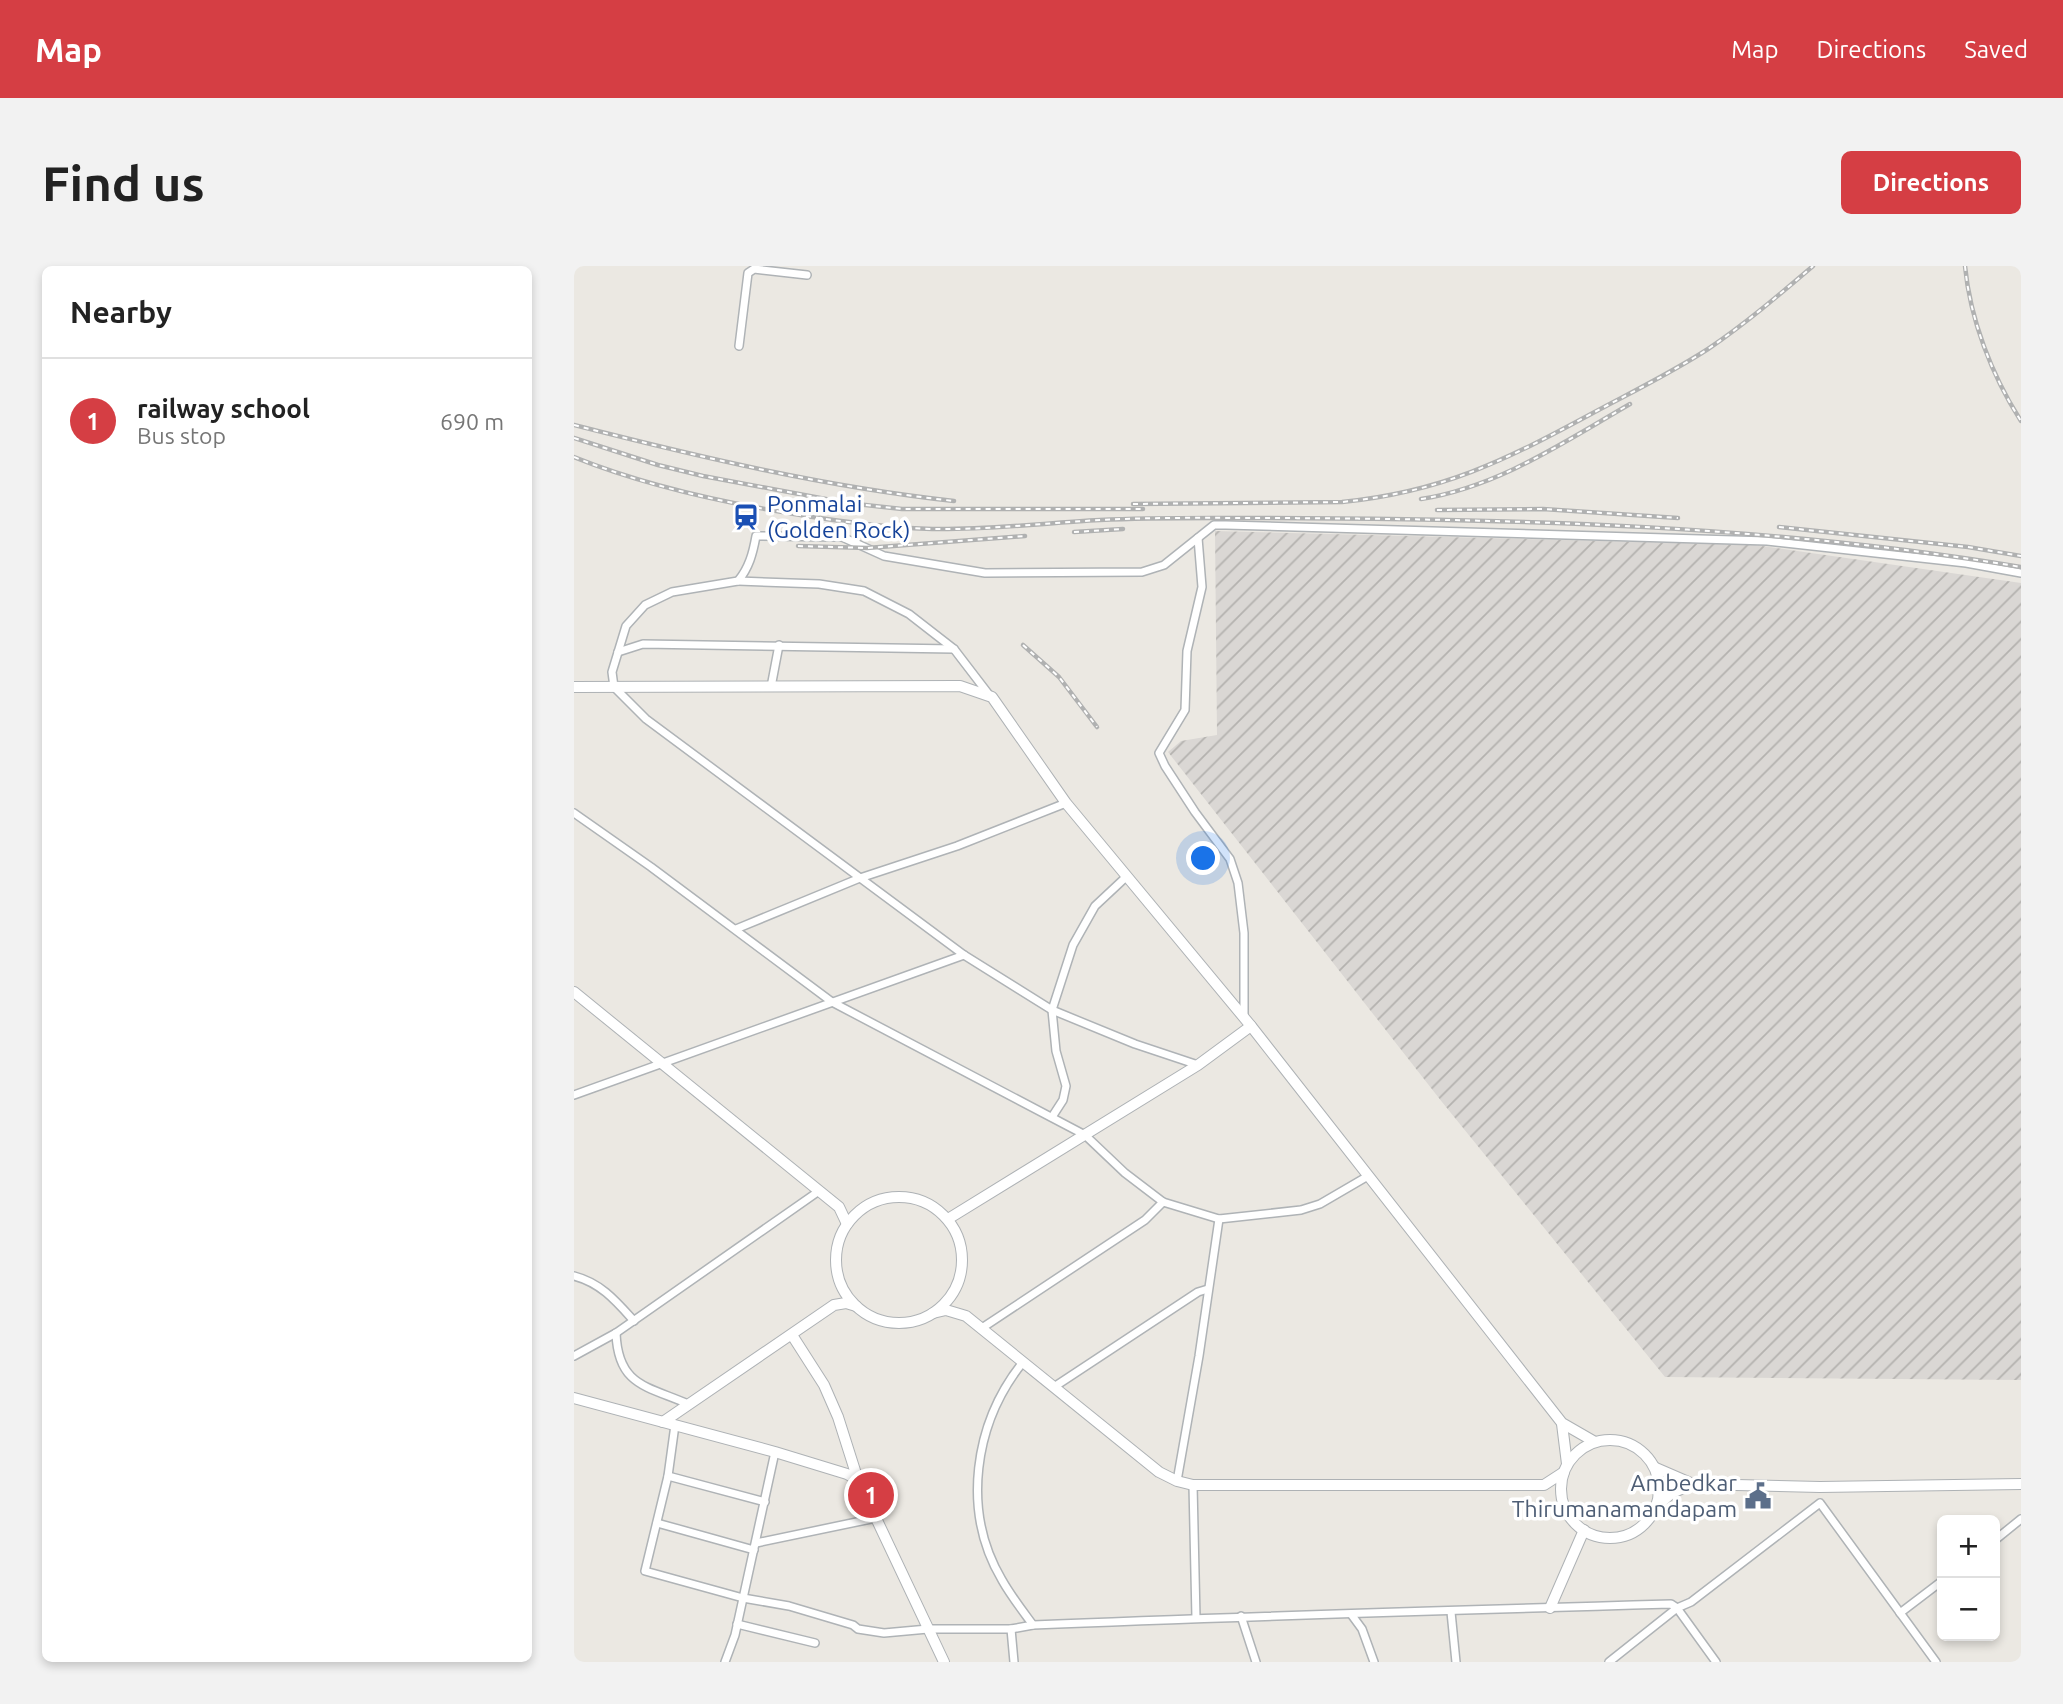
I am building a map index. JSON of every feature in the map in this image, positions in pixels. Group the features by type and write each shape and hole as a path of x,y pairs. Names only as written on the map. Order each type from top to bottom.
{"street":[{"path":"739,346 748,273 754,270 807,275"},
{"path":"738,581 746,572 756,536 842,537 884,556 985,573 1142,572 1164,565 1214,525 1226,524 1708,537 1966,563 2021,573"},
{"path":"1198,538 1202,587 1187,651 1185,710 1159,753 1195,811 1230,859 1238,883 1244,933 1247,1022"},
{"path":"1198,1065 1135,1044 1052,1010 964,955 646,719 614,687 612,672 626,626 645,605 672,592 738,581 819,583 864,591 909,614 954,649 992,697 1066,803 1247,1022 1562,1423 1595,1442"},
{"path":"618,652 643,644 954,649"},
{"path":"771,687 779,645"},
{"path":"574,687 960,686 992,697"},
{"path":"736,929 860,878 957,846 1066,803"},
{"path":"574,813 736,929 832,1002 1085,1135 1125,1173 1163,1202 1219,1219 1301,1210 1320,1204 1368,1176"},
{"path":"1052,1117 1063,1100 1066,1086 1056,1051 1052,1010 1073,945 1095,906 1126,877"},
{"path":"574,1095 964,955"},
{"path":"574,992 818,1191 839,1207 859,1211"},
{"path":"948,1219 1198,1065 1247,1022"},
{"path":"574,1356 634,1321 818,1191"},
{"path":"856,1306 841,1285 837,1269 836,1254 840,1238 847,1224 859,1211 880,1199 905,1197 929,1204 948,1219 957,1233 963,1257 956,1289 933,1313"},
{"path":"982,1328 1144,1220 1163,1202"},
{"path":"839,1207 847,1224"},
{"path":"1177,1481 1219,1219"},
{"path":"574,1276 588,1280 606,1291 634,1321"},
{"path":"663,1422 834,1305 841,1285"},
{"path":"956,1289 957,1299 967,1315 1159,1472 1177,1481 1193,1485 1544,1485 1566,1468 1576,1454 1595,1442 1617,1440 1631,1444 1643,1452 1656,1468 1693,1485"},
{"path":"1054,1387 1198,1292 1208,1289"},
{"path":"834,1305 845,1303 856,1306 870,1315 894,1322 910,1322 946,1310 967,1315"},
{"path":"616,1333 626,1374 639,1383 688,1404"},
{"path":"792,1335 824,1385 838,1417 858,1480 944,1662"},
{"path":"1023,1362 1007,1382 985,1434 978,1479 978,1510 984,1537 1001,1580 1032,1625"},
{"path":"574,1398 775,1452 847,1474 858,1480"},
{"path":"1562,1423 1566,1468 1561,1486 1563,1501 1568,1514 1584,1530 1604,1537 1626,1535 1645,1524 1657,1506 1672,1493 1693,1485 1820,1487 2021,1484"},
{"path":"675,1425 668,1476 645,1571 743,1598 789,1606 853,1625 858,1629 884,1633 1241,1616 1671,1604 1677,1608 1716,1662"},
{"path":"725,1662 737,1624 775,1452"},
{"path":"1656,1468 1660,1491 1657,1506"},
{"path":"668,1476 765,1502"},
{"path":"1193,1485 1196,1618"},
{"path":"1544,1485 1563,1501"},
{"path":"1820,1487 1820,1503 1936,1662"},
{"path":"1609,1662 1677,1608 1691,1602 1820,1503"},
{"path":"657,1524 755,1547 876,1518"},
{"path":"2000,1536 2021,1520"},
{"path":"1550,1608 1584,1530"},
{"path":"1900,1613 1937,1585"},
{"path":"1451,1612 1456,1662"},
{"path":"1351,1614 1362,1629 1374,1662"},
{"path":"1241,1616 1256,1662"},
{"path":"737,1624 815,1643"},
{"path":"1011,1629 1014,1662"}],"shaded area":[{"path":"1215,531 1755,545 2021,583 2021,1380 1665,1377 1442,1102 1168,752 1181,741 1217,735"}],"railway":[{"path":"1133,504 1342,502 1411,491 1471,472 1559,431 1694,358 1749,319 1813,266"},
{"path":"1965,266 1972,306 1984,346 2010,404 2021,421"},
{"path":"1421,499 1449,493 1504,474 1630,404"},
{"path":"574,425 763,470 858,488 954,501"},
{"path":"574,438 658,465 703,476 847,503 902,509 1143,509"},
{"path":"574,457 644,481 716,499 806,516 890,526 974,528 1184,518 1552,523 1740,533 1927,553 2021,567"},
{"path":"1437,510 1543,509 1678,518"},
{"path":"1779,527 1968,547 2021,556"},
{"path":"1074,532 1123,529"},
{"path":"798,546 867,548 1025,536"},
{"path":"1023,645 1059,677 1097,727"}],"place":[{"name":"Ponmalai (Golden Rock)","path":"746,517"},
{"name":"railway school","path":"871,1495"},
{"name":"Ambedkar Thirumanamandapam","path":"1758,1496"}]}
